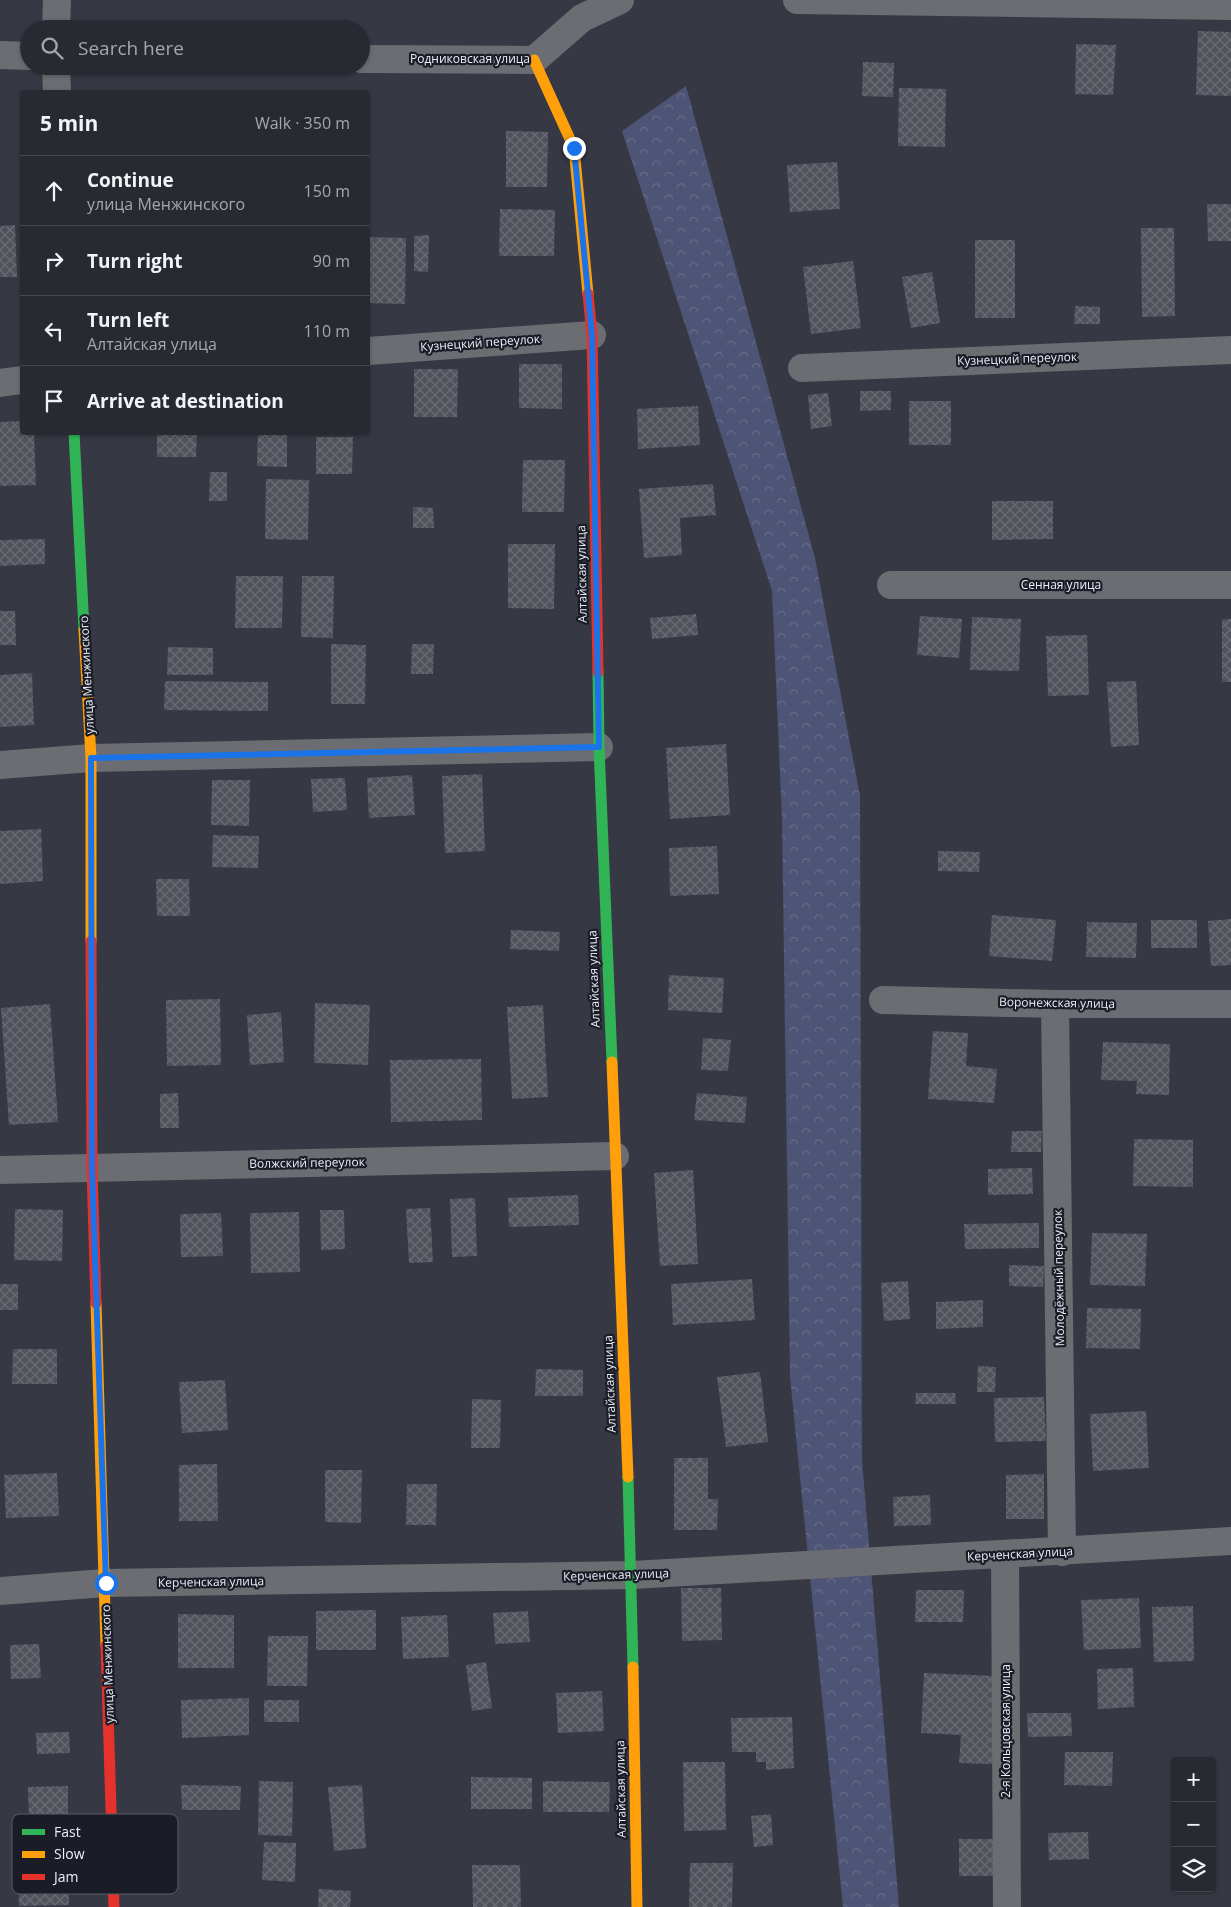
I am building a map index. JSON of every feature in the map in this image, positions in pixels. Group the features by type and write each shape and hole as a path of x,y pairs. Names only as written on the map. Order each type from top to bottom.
{"street":[{"path":"56,20 57,0"},
{"name":"Родниковская улица","path":"370,59 534,60 582,18 620,0"},
{"path":"797,0 1231,6"},
{"path":"0,55 20,56"},
{"name":"Алтайская улица","path":"534,60 574,148 592,335 599,747 632,1575 637,1907"},
{"path":"56,75 57,90"},
{"name":"Кузнецкий переулок","path":"370,351 592,335"},
{"name":"Кузнецкий переулок","path":"802,368 1231,350"},
{"path":"0,383 20,380"},
{"name":"улица Менжинского","path":"74,435 91,758 92,1168 112,1814"},
{"name":"Сенная улица","path":"891,586 1231,585"},
{"path":"0,765 91,758 599,747"},
{"name":"Воронежская улица","path":"883,1000 1055,1004 1231,1004"},
{"name":"Молодёжный переулок","path":"1055,1004 1062,1552"},
{"name":"Волжский переулок","path":"0,1170 615,1156"},
{"name":"Керченская улица","path":"0,1591 106,1583 632,1575 1231,1541"},
{"name":"2-я Кольцовская улица","path":"1005,1554 1007,1907"},
{"name":"улица Менжинского","path":"114,1894 114,1907"}],"green space":[{"path":"686,86 815,558 860,796 862,1460 899,1907 843,1907 790,1377 782,820 772,591 622,131"}],"building":[{"path":"1198,31 1231,32 1231,96 1196,95"},
{"path":"1076,44 1116,45 1113,95 1075,94"},
{"path":"863,62 894,63 893,97 862,96"},
{"path":"899,88 946,89 945,147 898,146"},
{"path":"506,131 548,132 547,187 506,187"},
{"path":"837,162 840,209 790,212 787,165"},
{"path":"1207,204 1231,204 1231,241 1208,241"},
{"path":"500,209 555,210 554,256 499,256"},
{"path":"15,225 17,277 0,277 0,226"},
{"path":"1141,228 1174,228 1175,316 1142,317"},
{"path":"429,235 428,272 414,271 414,236"},
{"path":"370,237 406,238 405,304 370,303"},
{"path":"975,240 1015,240 1015,318 975,318"},
{"path":"853,261 861,328 811,334 803,267"},
{"path":"932,272 940,323 911,328 902,277"},
{"path":"1075,306 1100,307 1100,324 1074,324"},
{"path":"519,364 562,364 562,409 519,408"},
{"path":"414,369 458,369 457,417 414,417"},
{"path":"860,391 891,391 891,410 860,411"},
{"path":"828,393 832,426 811,429 808,395"},
{"path":"909,401 951,401 951,445 909,445"},
{"path":"698,406 700,445 638,449 637,409"},
{"path":"20,421 20,435 34,435 36,485 0,486 0,422"},
{"path":"157,435 197,435 196,457 157,457"},
{"path":"258,435 287,435 287,467 257,466"},
{"path":"316,437 353,437 352,474 316,474"},
{"path":"523,460 565,460 564,512 522,512"},
{"path":"210,472 227,472 227,501 209,501"},
{"path":"266,479 309,480 308,540 265,539"},
{"path":"713,484 716,515 680,518 682,555 644,558 639,489"},
{"path":"992,501 1053,501 1053,539 992,540"},
{"path":"413,507 433,508 434,528 413,528"},
{"path":"45,539 45,564 0,566 0,540"},
{"path":"508,544 555,544 554,609 508,608"},
{"path":"236,576 283,576 282,628 235,628"},
{"path":"302,576 334,576 333,638 301,637"},
{"path":"0,611 15,611 16,645 0,645"},
{"path":"696,614 698,635 652,639 650,618"},
{"path":"920,616 962,619 959,658 917,655"},
{"path":"972,617 1021,619 1019,671 970,670"},
{"path":"1222,619 1231,619 1231,682 1222,682"},
{"path":"1087,635 1089,695 1048,696 1046,636"},
{"path":"331,644 366,645 365,704 331,704"},
{"path":"412,644 434,644 433,674 411,674"},
{"path":"168,647 213,648 213,675 167,675"},
{"path":"32,673 34,725 0,727 0,675"},
{"path":"165,681 268,682 268,711 164,710"},
{"path":"1136,681 1139,745 1111,747 1107,682"},
{"path":"726,744 730,815 670,819 666,748"},
{"path":"482,774 485,851 445,853 442,776"},
{"path":"412,775 415,815 369,818 367,778"},
{"path":"345,778 347,810 313,812 311,779"},
{"path":"212,780 250,780 249,826 211,825"},
{"path":"41,829 43,881 0,884 0,831"},
{"path":"213,835 259,836 258,868 212,867"},
{"path":"717,846 719,894 670,896 669,848"},
{"path":"938,851 980,852 979,872 938,871"},
{"path":"156,879 189,879 190,916 157,916"},
{"path":"992,915 1056,920 1052,961 989,956"},
{"path":"1231,919 1231,965 1211,966 1208,921"},
{"path":"1151,920 1197,920 1197,948 1151,948"},
{"path":"1087,922 1137,923 1136,958 1086,957"},
{"path":"511,930 560,932 559,951 510,949"},
{"path":"669,975 724,978 722,1013 668,1010"},
{"path":"220,999 221,1065 167,1066 166,1000"},
{"path":"315,1003 370,1005 368,1065 314,1063"},
{"path":"50,1004 58,1122 9,1125 1,1008"},
{"path":"543,1005 548,1097 512,1099 507,1007"},
{"path":"281,1012 284,1062 250,1065 247,1015"},
{"path":"933,1031 968,1033 966,1066 997,1069 994,1103 928,1099"},
{"path":"703,1038 731,1040 728,1071 701,1070"},
{"path":"1103,1042 1170,1044 1169,1095 1136,1094 1137,1081 1101,1080"},
{"path":"481,1059 482,1120 391,1122 390,1060"},
{"path":"178,1093 179,1128 160,1128 160,1094"},
{"path":"697,1093 747,1097 745,1123 694,1120"},
{"path":"1012,1131 1042,1131 1041,1152 1011,1152"},
{"path":"1134,1139 1193,1140 1193,1187 1133,1186"},
{"path":"1032,1168 1033,1194 988,1195 988,1169"},
{"path":"693,1170 698,1264 660,1266 654,1173"},
{"path":"578,1195 579,1225 509,1227 508,1198"},
{"path":"475,1198 477,1256 452,1257 450,1199"},
{"path":"430,1208 433,1262 409,1263 406,1209"},
{"path":"15,1209 63,1210 62,1261 14,1260"},
{"path":"320,1210 344,1210 345,1249 321,1250"},
{"path":"299,1212 300,1272 251,1273 250,1213"},
{"path":"221,1213 223,1256 181,1257 180,1214"},
{"path":"1039,1223 1039,1248 965,1249 964,1224"},
{"path":"1092,1233 1147,1234 1145,1286 1090,1285"},
{"path":"1009,1265 1044,1266 1043,1287 1009,1286"},
{"path":"752,1279 755,1320 673,1325 671,1284"},
{"path":"908,1281 910,1319 884,1321 881,1283"},
{"path":"0,1284 18,1284 18,1310 0,1310"},
{"path":"983,1300 983,1327 936,1329 936,1302"},
{"path":"1087,1308 1141,1309 1140,1349 1086,1348"},
{"path":"13,1349 57,1349 57,1384 12,1384"},
{"path":"978,1366 996,1367 995,1392 977,1392"},
{"path":"536,1369 583,1370 583,1396 535,1396"},
{"path":"760,1372 768,1442 726,1447 717,1377"},
{"path":"225,1380 228,1430 182,1433 179,1382"},
{"path":"916,1393 955,1393 956,1404 915,1404"},
{"path":"1044,1397 1046,1441 995,1442 994,1398"},
{"path":"472,1399 501,1400 500,1448 471,1448"},
{"path":"1146,1411 1149,1468 1093,1471 1090,1414"},
{"path":"674,1458 708,1458 708,1499 718,1499 717,1530 674,1530"},
{"path":"217,1464 218,1521 179,1521 179,1465"},
{"path":"325,1470 362,1470 361,1523 325,1522"},
{"path":"57,1473 59,1516 6,1518 4,1475"},
{"path":"1044,1474 1044,1519 1006,1519 1006,1475"},
{"path":"407,1484 437,1484 436,1525 406,1525"},
{"path":"930,1495 931,1525 894,1526 893,1497"},
{"path":"681,1588 721,1588 722,1640 682,1641"},
{"path":"916,1590 964,1590 963,1622 915,1622"},
{"path":"1139,1598 1141,1648 1084,1650 1081,1600"},
{"path":"1193,1606 1194,1661 1154,1662 1152,1607"},
{"path":"376,1610 376,1650 316,1650 316,1611"},
{"path":"528,1611 530,1642 495,1644 493,1613"},
{"path":"178,1614 234,1615 234,1668 178,1668"},
{"path":"447,1615 449,1657 403,1659 401,1617"},
{"path":"268,1636 308,1636 307,1686 267,1686"},
{"path":"39,1644 41,1678 11,1679 10,1645"},
{"path":"486,1662 492,1708 472,1711 466,1665"},
{"path":"1133,1668 1134,1707 1098,1709 1097,1669"},
{"path":"924,1673 996,1676 992,1764 959,1763 961,1735 921,1733"},
{"path":"602,1691 604,1731 558,1733 556,1693"},
{"path":"249,1698 249,1735 182,1738 181,1700"},
{"path":"264,1700 299,1700 299,1722 264,1722"},
{"path":"1027,1713 1071,1713 1072,1736 1028,1737"},
{"path":"792,1717 794,1768 766,1770 766,1762 756,1762 756,1752 732,1752 731,1718"},
{"path":"69,1732 70,1753 37,1754 36,1733"},
{"path":"1065,1752 1113,1752 1112,1786 1064,1785"},
{"path":"683,1762 725,1762 726,1830 684,1831"},
{"path":"471,1777 532,1778 532,1809 471,1809"},
{"path":"259,1781 293,1782 292,1836 258,1835"},
{"path":"543,1781 610,1782 609,1812 543,1812"},
{"path":"181,1785 241,1786 240,1810 182,1810"},
{"path":"362,1785 366,1848 334,1851 328,1787"},
{"path":"68,1786 68,1814 29,1814 28,1787"},
{"path":"771,1814 773,1845 754,1847 751,1816"},
{"path":"1088,1832 1089,1859 1049,1860 1048,1833"},
{"path":"959,1839 994,1839 994,1876 959,1876"},
{"path":"264,1842 296,1843 295,1882 262,1880"},
{"path":"690,1863 733,1863 732,1907 689,1907"},
{"path":"472,1865 520,1865 521,1907 473,1907"},
{"path":"319,1889 351,1891 350,1907 318,1907"},
{"path":"19,1894 69,1894 69,1905 19,1906"}],"traffic: fast":[{"path":"74,435 84,630"},
{"path":"598,672 599,747 612,1062"},
{"path":"628,1477 633,1667"}],"traffic: slow":[{"path":"534,60 574,148 588,294"},
{"path":"84,630 91,758 91,941"},
{"path":"612,1062 628,1477"},
{"path":"96,1303 106,1646"},
{"path":"633,1667 637,1907"}],"traffic: jam":[{"path":"588,294 592,335 598,672"},
{"path":"91,941 92,1168 96,1303"},
{"path":"106,1646 111,1814"},
{"path":"114,1894 114,1907"}],"route":[{"path":"106,1583 92,1168 91,758 599,747 592,335 574,148"}]}
